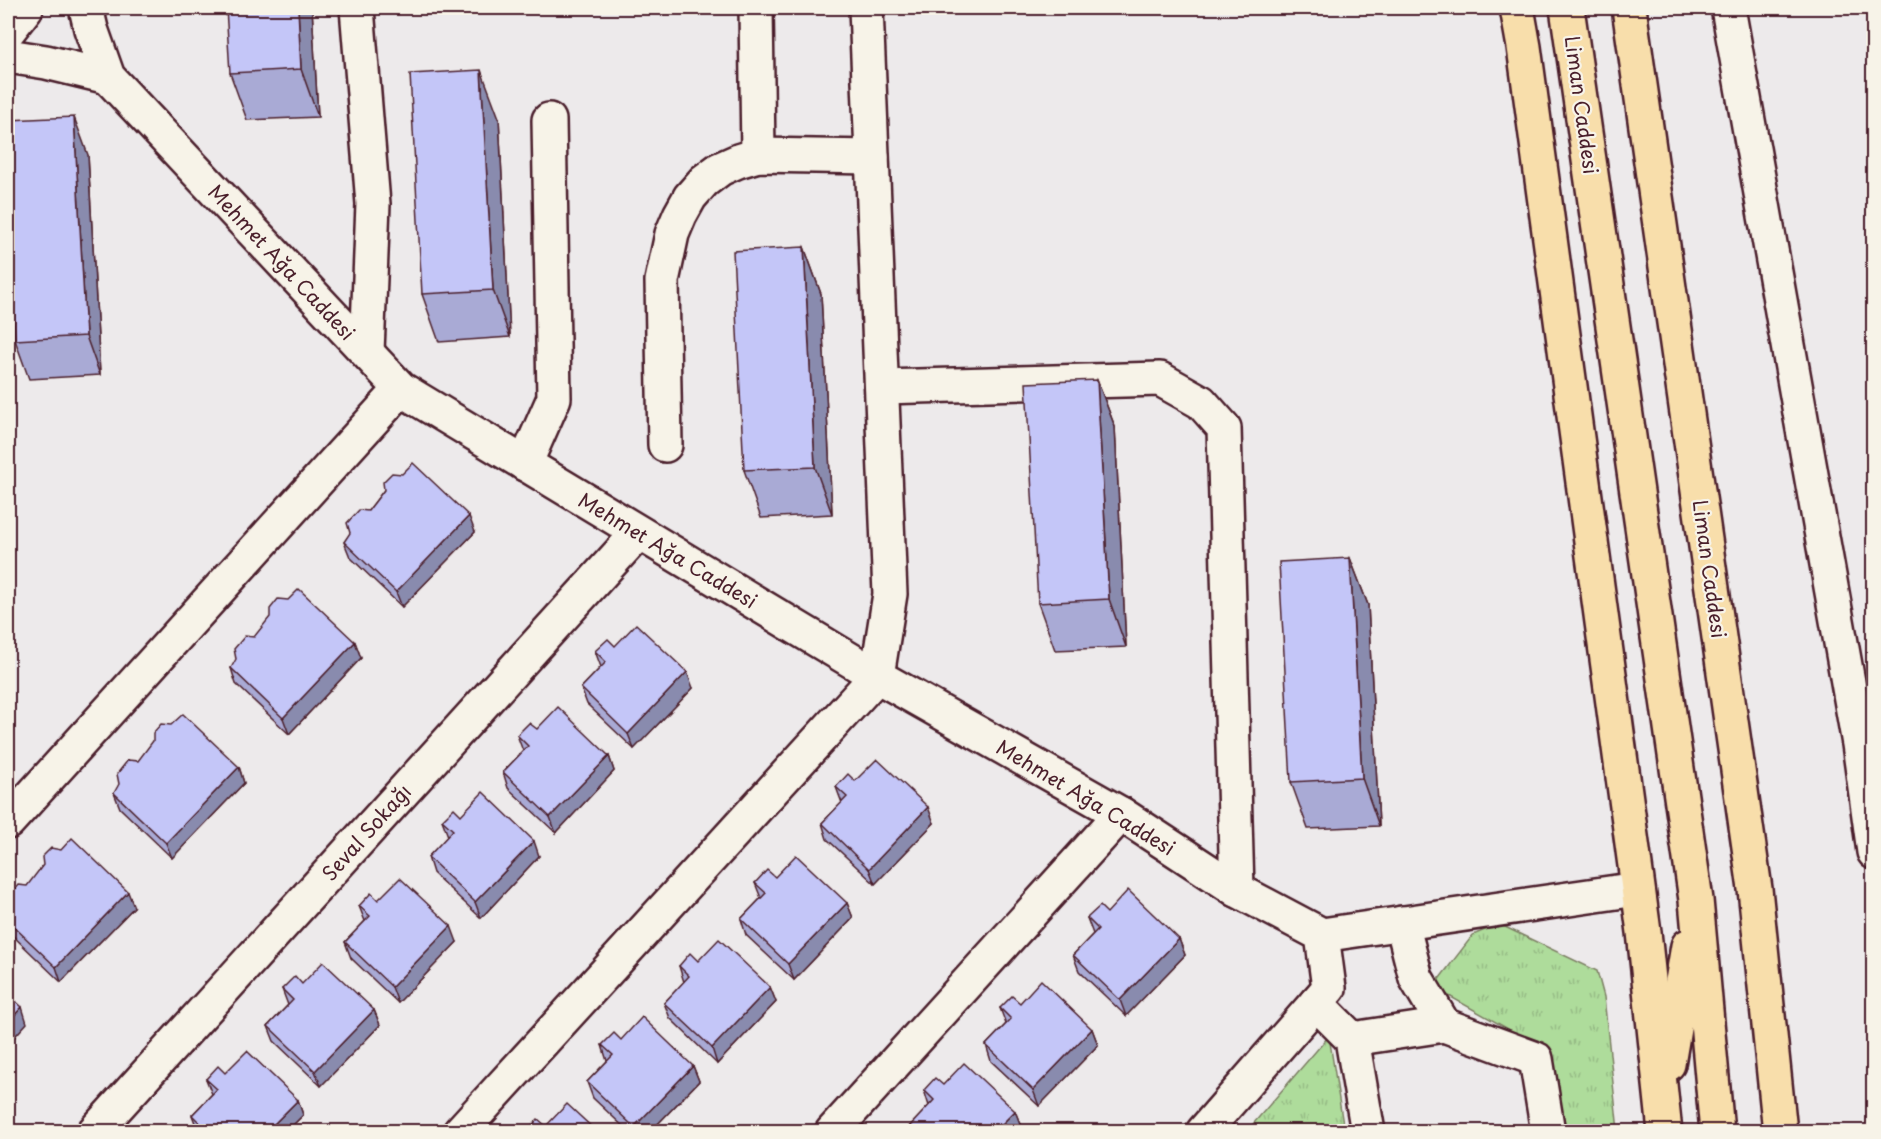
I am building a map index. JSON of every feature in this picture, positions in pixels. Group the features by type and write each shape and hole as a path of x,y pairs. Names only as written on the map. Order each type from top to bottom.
{"highway":[{"path":"1517,8 1644,932 1663,1119"},
{"name":"Liman Caddesi","path":"1567,8 1696,900 1717,1131"},
{"name":"Liman Caddesi","path":"1629,8 1755,889 1780,1131"},
{"path":"1663,1119 1696,900"}],"street":[{"path":"8,31 26,8"},
{"name":"Mehmet Ağa Caddesi","path":"86,8 108,77 401,388 877,676 1121,814 1237,890 1322,935"},
{"path":"357,8 373,204 367,352"},
{"path":"756,8 758,155"},
{"path":"460,1131 877,676 890,594 866,8"},
{"path":"1728,8 1859,744 1874,852"},
{"path":"8,56 46,62 108,77"},
{"path":"525,464 554,398 549,120"},
{"path":"665,445 662,281 672,234 690,197 720,169 758,155 872,157"},
{"path":"882,387 1160,379 1201,402 1224,428 1237,890"},
{"path":"8,822 401,388"},
{"name":"Seval Sokağı","path":"94,1131 638,533"},
{"path":"832,1131 1121,814"},
{"path":"1368,1131 1352,1039 1322,996 1322,935 1637,889"},
{"path":"1402,924 1416,978 1444,1025"},
{"path":"1203,1131 1322,996"},
{"path":"1352,1039 1444,1025 1536,1059 1548,1131"}],"green space":[{"path":"1499,924 1597,971 1604,997 1618,1131 1559,1131 1544,1049 1433,987 1473,935"},
{"path":"1329,1036 1344,1131 1247,1131"}],"building":[{"path":"226,8 298,8 301,69 230,73"},
{"path":"481,70 493,290 422,294 410,74"},
{"path":"74,117 86,336 15,340 8,206 8,120"},
{"path":"804,247 815,467 744,470 733,251"},
{"path":"1097,380 1109,599 1038,603 1026,383"},
{"path":"413,463 469,516 396,592 344,542 350,533 347,523 359,510 368,511 384,490 383,482 392,473 402,474"},
{"path":"1350,558 1362,778 1291,782 1279,562"},
{"path":"299,589 355,642 283,718 231,668 236,659 234,649 245,636 254,637 270,617 270,609 278,599 288,600"},
{"path":"636,624 687,672 628,734 581,688 606,662 595,651 608,639 615,646"},
{"path":"558,707 609,756 550,817 503,772 528,746 517,735 529,723 537,729"},
{"path":"183,714 239,767 166,843 114,793 119,784 117,774 128,760 138,761 153,741 153,733 161,724 171,725"},
{"path":"877,759 928,807 869,869 822,823 847,797 836,787 848,774 855,781"},
{"path":"483,792 534,841 475,902 428,857 453,830 442,820 454,808 461,815"},
{"path":"72,838 128,892 56,967 8,921 8,897 18,885 27,886 43,865 42,857 51,848 61,850"},
{"path":"796,855 847,903 788,964 741,919 766,893 755,883 767,870 775,877"},
{"path":"400,878 451,926 392,987 345,942 370,916 359,906 371,893 378,900"},
{"path":"1128,890 1179,939 1120,1000 1073,955 1098,929 1087,918 1100,906 1107,913"},
{"path":"719,939 770,987 712,1048 664,1003 689,976 679,966 690,953 698,961"},
{"path":"323,962 374,1010 315,1071 268,1026 293,1000 282,989 295,976 302,984"},
{"path":"1041,980 1092,1029 1033,1090 986,1045 1011,1019 1000,1008 1012,996 1020,1003"},
{"path":"8,994 22,1007 8,1022"},
{"path":"642,1017 693,1066 634,1127 587,1082 613,1055 602,1045 614,1033 621,1040"},
{"path":"247,1051 298,1100 267,1131 208,1131 192,1115 217,1089 206,1079 218,1066 225,1073"},
{"path":"964,1063 1015,1111 995,1131 914,1131 909,1127 934,1100 924,1090 935,1078 943,1085"},
{"path":"567,1104 596,1131 527,1131 538,1119 546,1126"}]}
